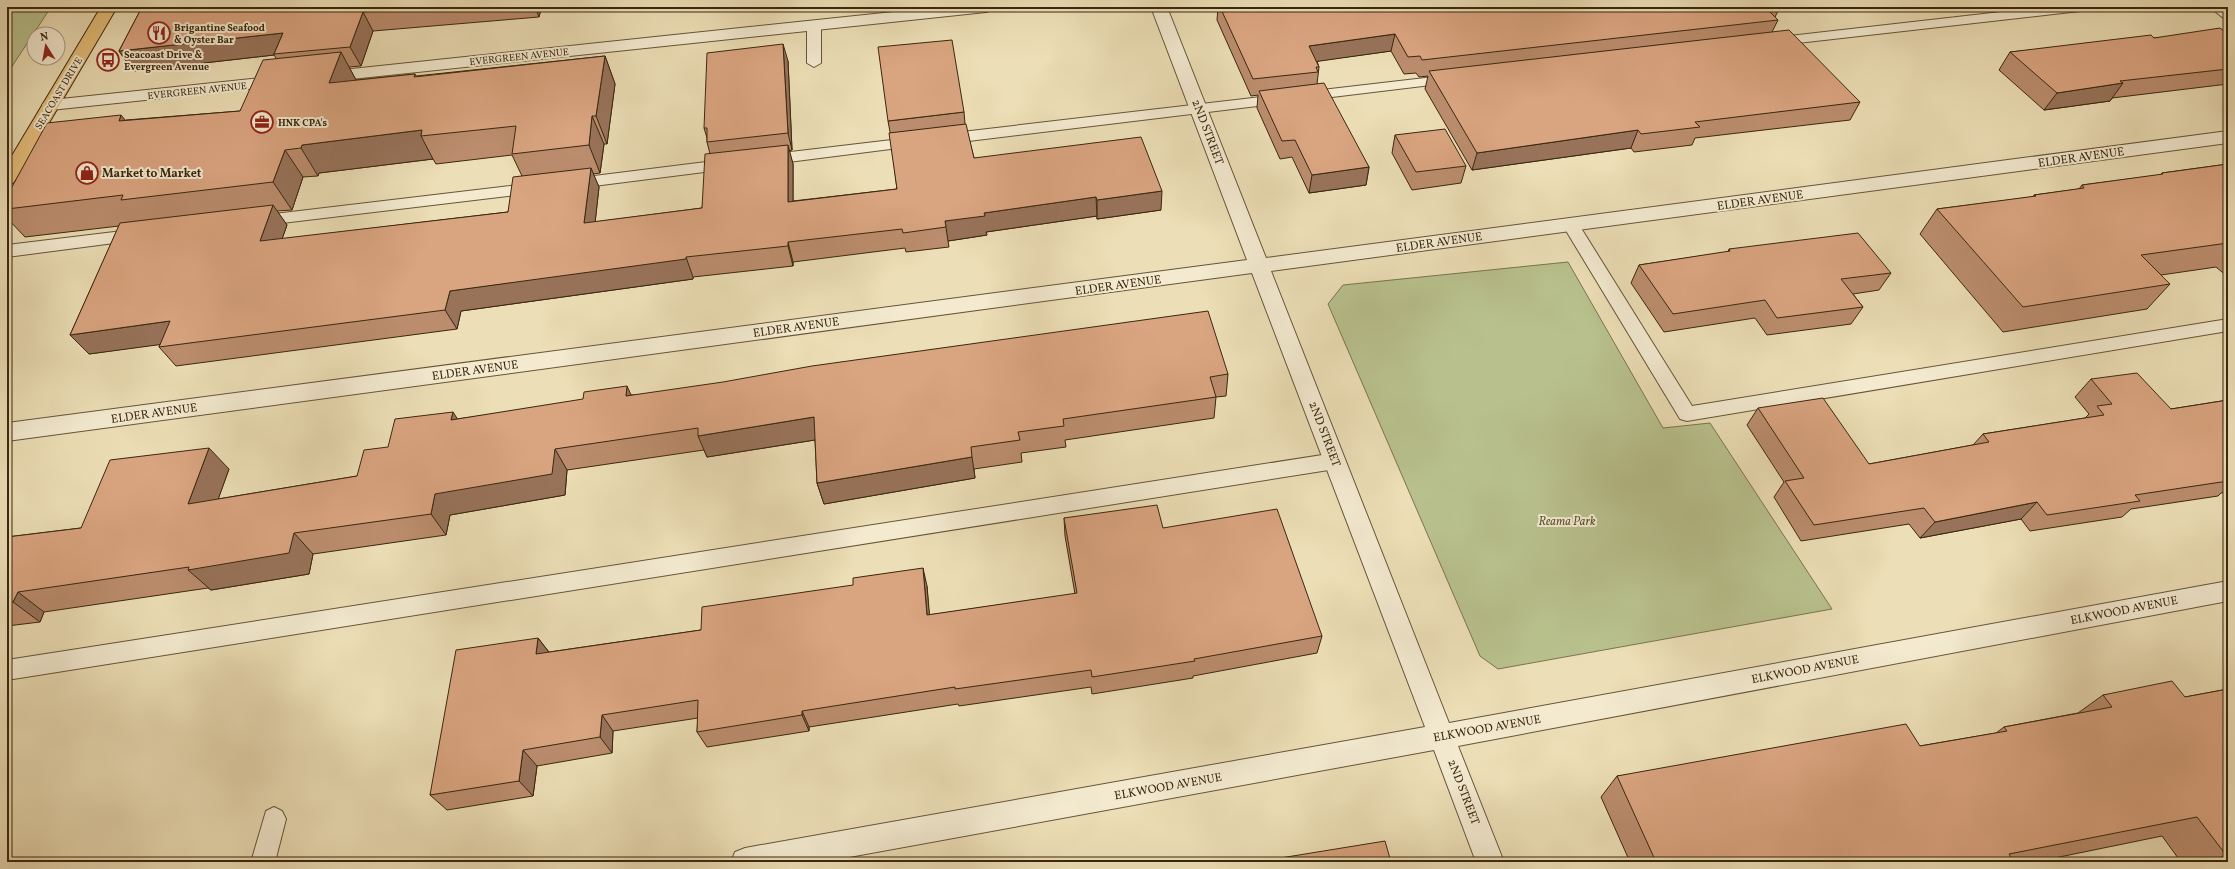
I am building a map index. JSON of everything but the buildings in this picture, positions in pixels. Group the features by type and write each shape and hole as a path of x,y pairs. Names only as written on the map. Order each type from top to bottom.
{"main road":[{"name":"SEACOAST DRIVE","path":"7,180 109,7"}],"street":[{"name":"EVERGREEN AVENUE","path":"51,105 986,7"},
{"name":"2ND STREET","path":"1159,7 1490,862"},
{"path":"2218,7 2228,14"},
{"name":"ELDER AVENUE","path":"7,432 2228,137"},
{"name":"ELKWOOD AVENUE","path":"745,862 1442,736 2228,591"}],"lane":[{"path":"1758,44 2080,7"},
{"path":"814,25 814,63"},
{"path":"244,223 1468,77"},
{"path":"1570,224 1687,414 2228,325"},
{"path":"7,251 157,233"},
{"path":"7,670 1335,461"},
{"path":"263,862 274,819"}],"green space":[{"path":"7,7 51,7 39,26 26,26 26,45 7,74"},
{"name":"Reama Park","path":"1568,262 1663,428 1710,423 1832,609 1498,669 1480,656 1328,304 1343,285"}],"place":[{"name":"Brigantine Seafood & Oyster Bar","path":"159,33"},
{"name":"Seacoast Drive & Evergreen Avenue","path":"108,60"},
{"name":"HNK CPA's","path":"262,122"},
{"name":"Market to Market","path":"87,173"}]}
